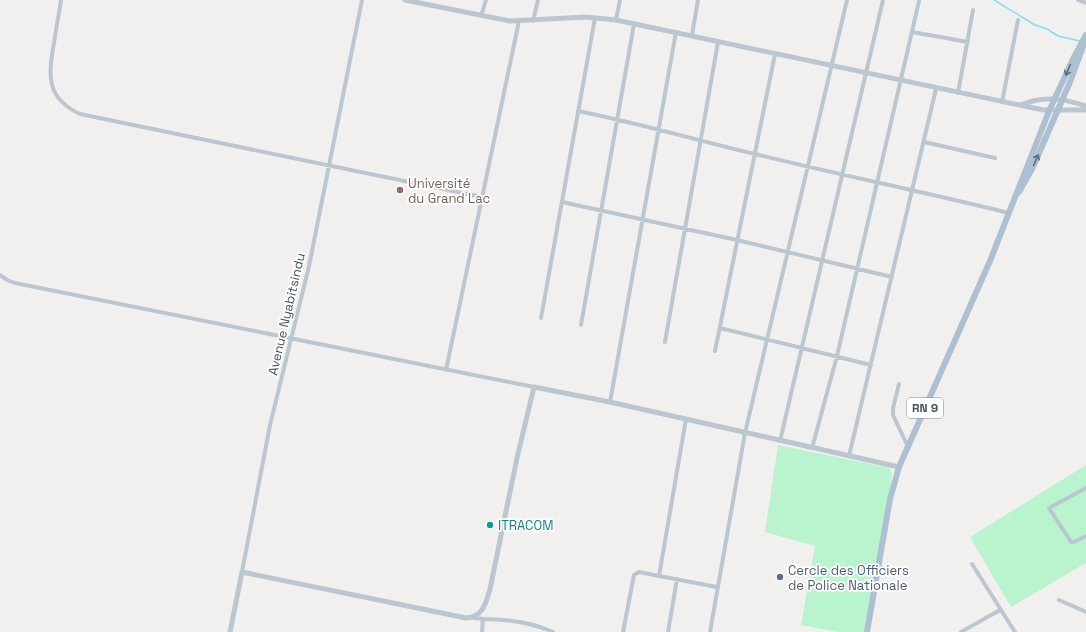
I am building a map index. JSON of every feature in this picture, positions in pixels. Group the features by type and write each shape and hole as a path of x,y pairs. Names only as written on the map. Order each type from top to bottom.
{"main road":[{"name":"RN 9","path":"1017,195 1024,185 1057,111 1059,99 1073,59 1086,35"},
{"name":"RN 9","path":"867,632 890,499 899,467 1017,195 1027,165 1050,111 1059,99 1086,38"}],"street":[{"path":"61,0 50,75 51,86 56,96 70,109 80,114 482,197"},
{"name":"Avenue Nyabitsindu","path":"230,632 270,425 292,340 362,0"},
{"path":"405,0 434,3 481,16 519,21 595,18 616,20 1002,102 1050,111 1086,110"},
{"path":"481,16 486,0"},
{"path":"533,21 538,0"},
{"path":"616,20 620,0"},
{"path":"692,35 698,0"},
{"path":"710,632 745,433 847,0"},
{"path":"780,441 883,0"},
{"path":"1078,0 1086,3"},
{"path":"812,448 837,356 919,1"},
{"path":"958,93 973,10"},
{"path":"541,318 595,18"},
{"path":"1002,102 1018,20"},
{"path":"446,370 519,21"},
{"path":"581,325 634,24"},
{"path":"610,402 631,291 641,219 676,32"},
{"path":"912,32 968,42"},
{"path":"665,342 718,42"},
{"path":"714,351 720,328 774,54"},
{"path":"849,456 936,89"},
{"path":"1021,105 1031,101 1059,99 1086,106"},
{"path":"578,111 618,119 755,154 912,189 1009,213"},
{"path":"924,142 995,158"},
{"path":"562,202 737,240 892,277"},
{"path":"0,274 7,280 14,283 292,340 610,402 899,467"},
{"path":"720,328 871,365"},
{"path":"899,384 893,408 893,415 908,447"},
{"path":"474,618 483,609 490,589 517,458 534,387"},
{"path":"659,576 686,419"},
{"path":"1086,488 1049,508 1071,542 1086,536"},
{"path":"972,564 1015,632"},
{"path":"242,572 460,617 528,622 553,632"},
{"path":"624,632 634,575 639,572 718,587"},
{"path":"668,632 677,579"},
{"path":"1059,600 1086,612"},
{"path":"961,632 1000,610"},
{"path":"482,632 484,619"}],"green space":[{"path":"778,445 890,468 892,475 867,632 837,632 801,625 815,546 765,532"},
{"path":"1086,465 1086,563 1011,607 970,537"}],"waterway":[{"path":"994,0 1035,25 1047,29 1058,36 1080,41"}],"place":[{"name":"Université du Grand Lac","path":"400,190"},
{"name":"ITRACOM","path":"490,525"},
{"name":"Cercle des Officiers de Police Nationale","path":"780,577"}]}
